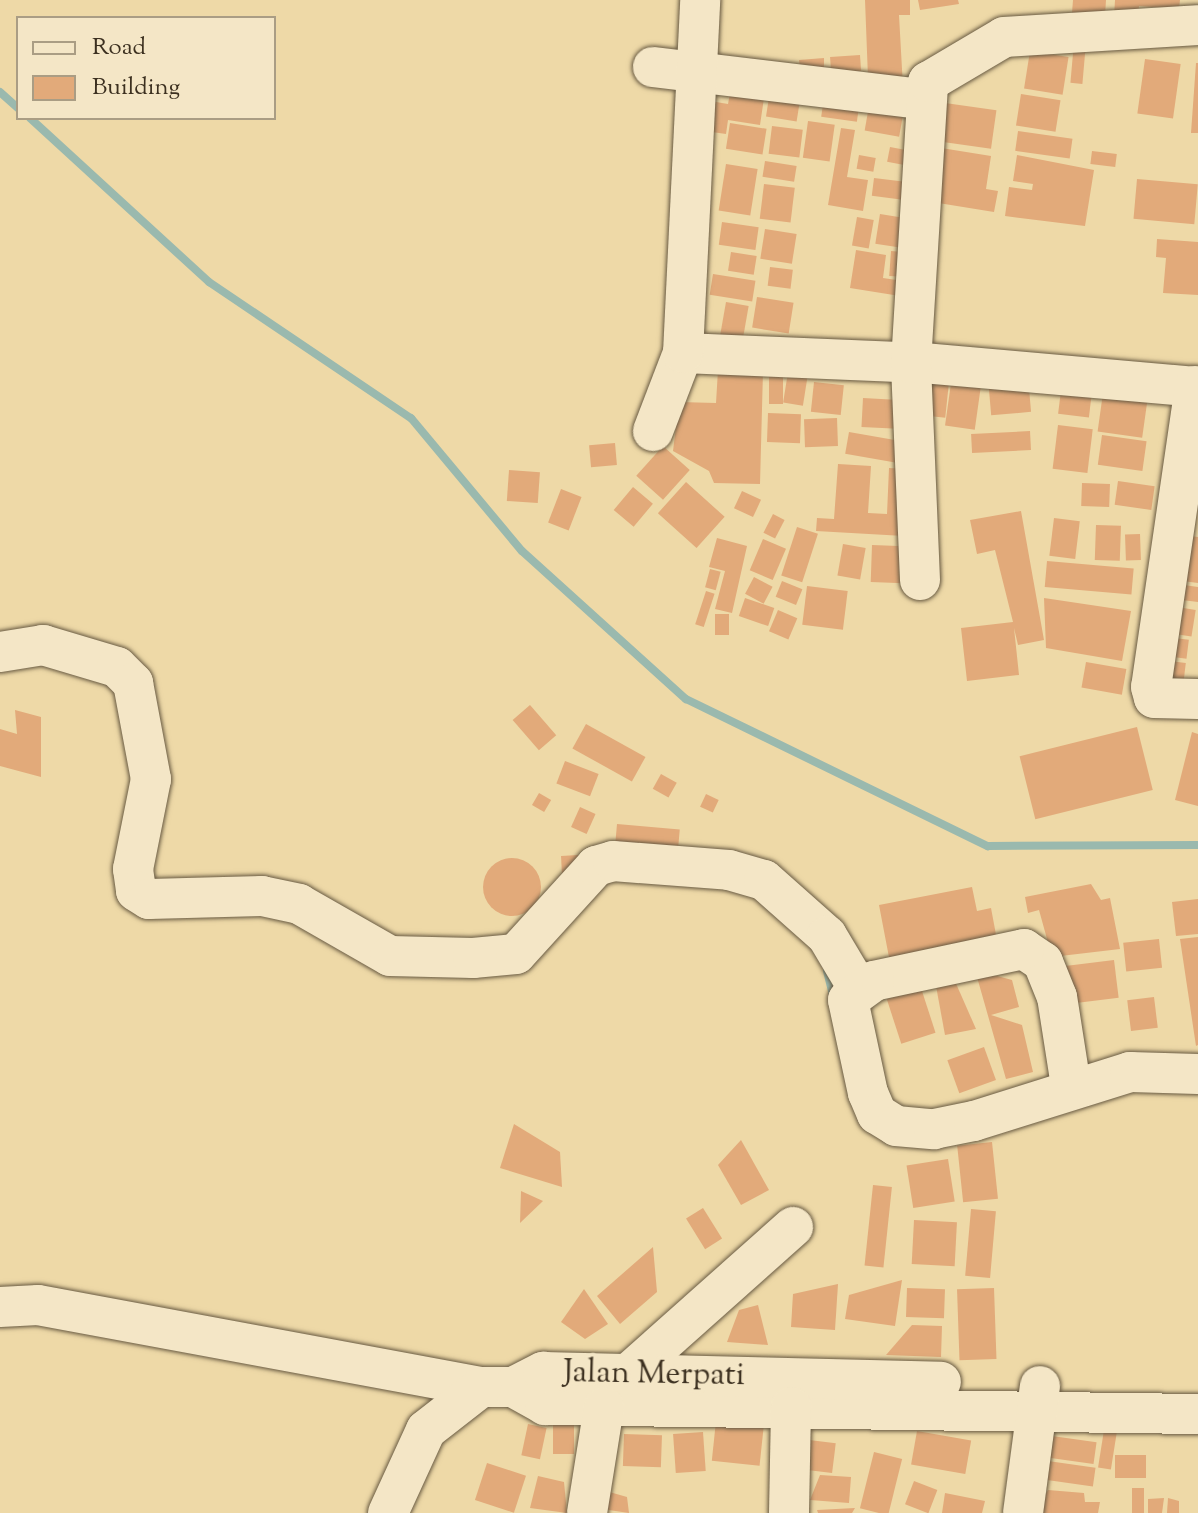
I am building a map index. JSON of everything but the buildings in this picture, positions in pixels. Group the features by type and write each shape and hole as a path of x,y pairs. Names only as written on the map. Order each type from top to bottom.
{"street":[{"path":"653,431 683,353 700,0"},
{"path":"920,580 911,363 923,99 941,69 1004,37 1188,16"},
{"path":"653,67 923,99"},
{"path":"683,353 911,363 1196,387 1151,687 1154,698 1198,699"},
{"path":"0,652 43,645 117,667 133,683 151,779 133,869 136,891 149,899 262,896 299,904 390,956 473,958 516,954 596,866 613,861 729,870 764,880 827,936 858,988"},
{"path":"1071,1086 1057,997 1043,962 1024,949 858,988 848,1000 847,1013 868,1093 877,1114 896,1126 934,1129 974,1121 1071,1086 1130,1072 1198,1074"},
{"path":"628,1374 793,1227"},
{"path":"0,1307 38,1305 497,1387"},
{"name":"Jalan Merpati","path":"497,1387 543,1372 628,1374 1039,1397 1198,1414"},
{"path":"388,1513 426,1430 497,1387"},
{"name":"Jalan Merpati","path":"497,1387 545,1405 604,1407 791,1407 1198,1387"},
{"path":"1023,1513 1039,1397"},
{"path":"587,1513 604,1407"},
{"path":"789,1513 791,1407"}],"waterway":[{"path":"0,92 16,106"},
{"path":"32,120 209,282 411,418 522,551 686,699 988,846 1198,845"},
{"path":"827,971 834,1000"}]}
